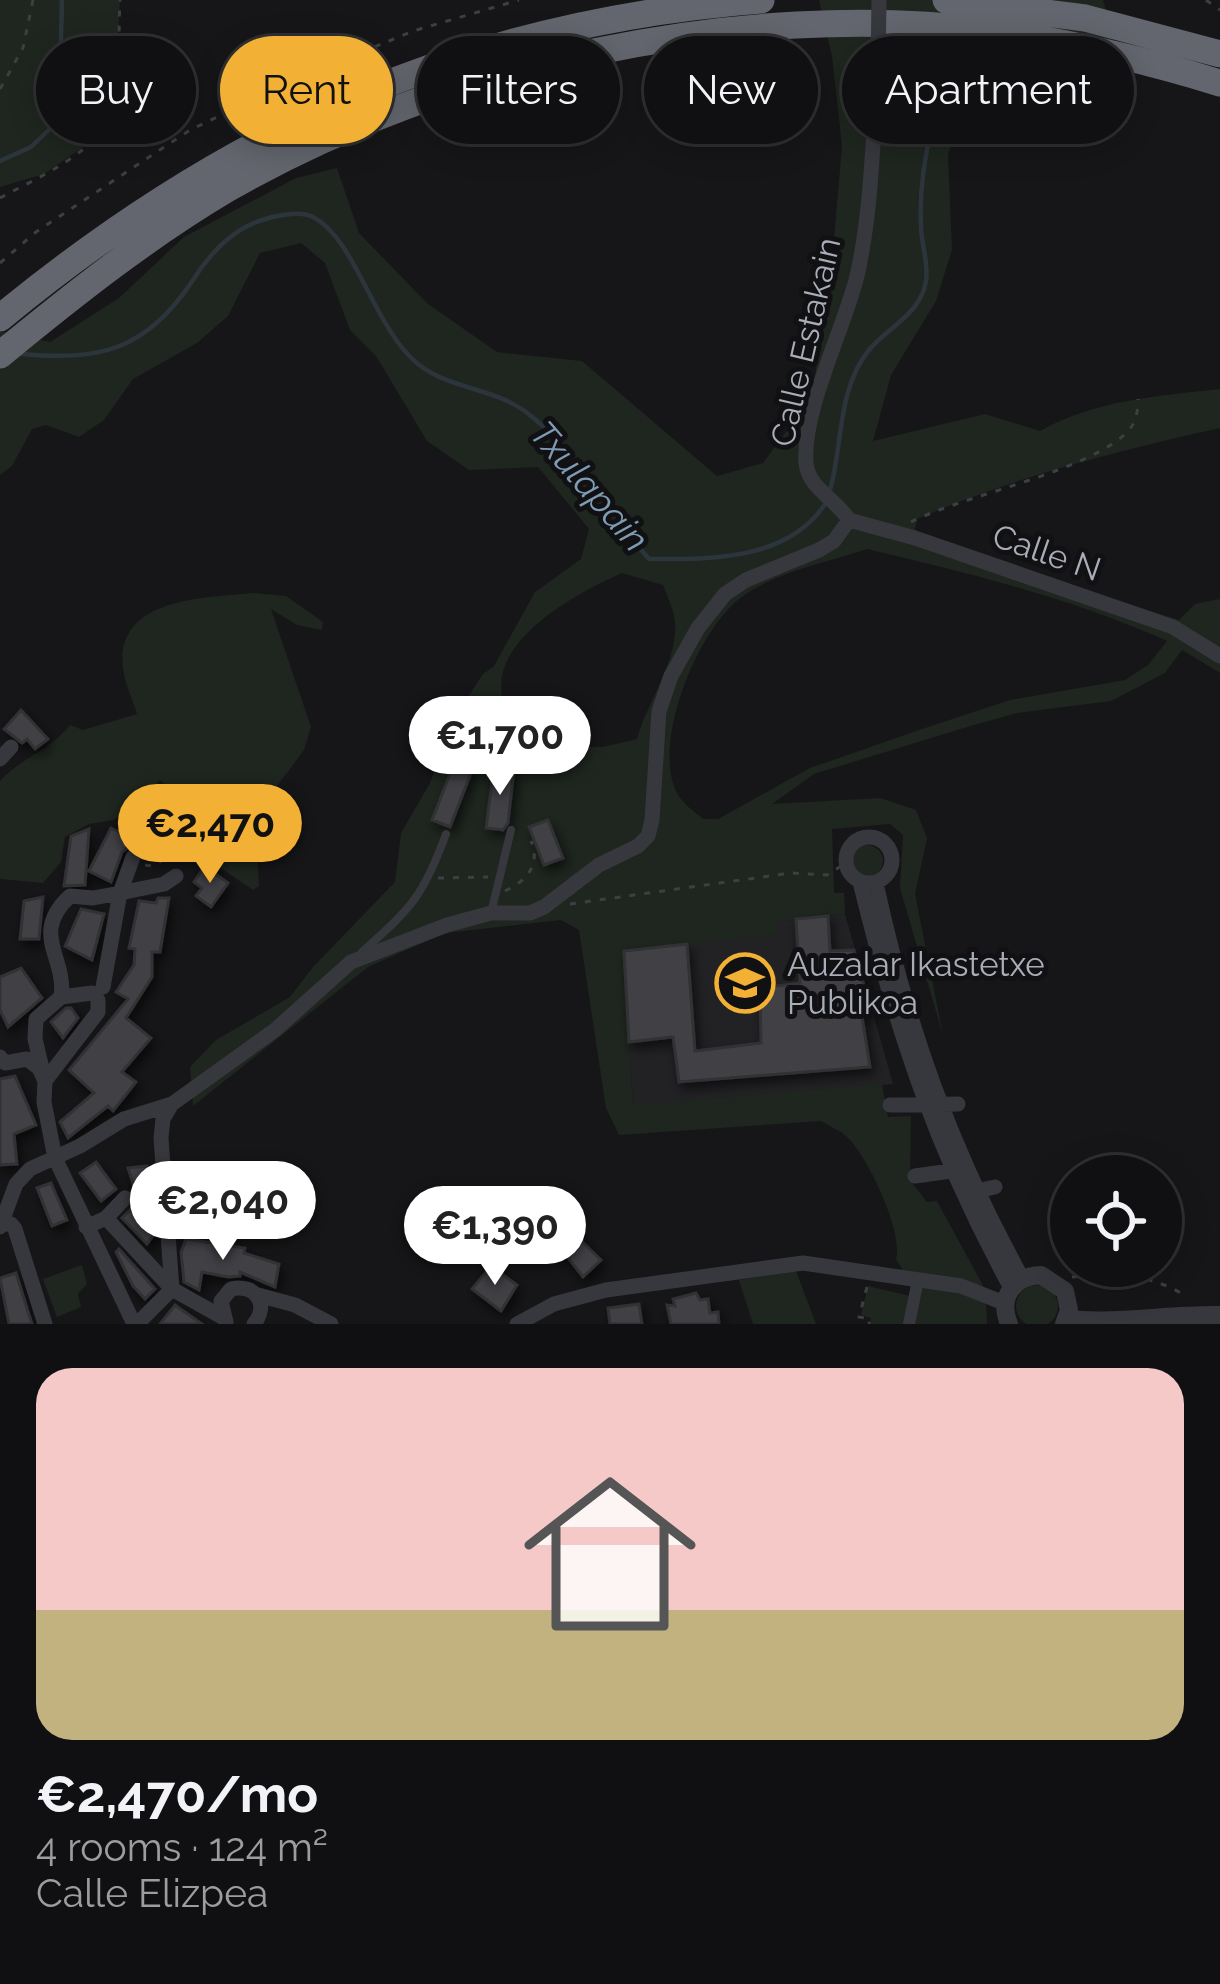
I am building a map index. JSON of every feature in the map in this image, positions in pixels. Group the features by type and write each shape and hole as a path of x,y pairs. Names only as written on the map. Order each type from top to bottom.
{"highway":[{"path":"0,318 122,223 185,182 331,105 526,38 604,20 760,0"},
{"path":"946,0 1085,18 1220,54"},
{"path":"0,355 95,276 229,188 322,140 492,76 632,43 719,30 904,26 987,31 1161,65 1220,83"}],"street":[{"name":"Calle Estakain","path":"844,513 819,490 806,467 808,430 857,273 878,65 879,0"},
{"name":"Calle N","path":"844,513 1173,627 1220,656"},
{"path":"45,1324 15,1229 11,1224 0,1225 6,1188 30,1169 124,1119 172,1104 274,1030 351,962 491,913 530,914 599,865 638,846 648,836 659,711 671,676 711,611 724,594 746,580 834,541 844,513"},
{"path":"871,837 885,844 892,866 868,882 851,874 846,863 850,848 871,837"},
{"path":"45,1082 98,1012 120,893 133,857"},
{"path":"61,997 64,981 50,938 58,907 70,896 120,893 164,884 176,876"},
{"path":"868,882 885,986 931,1104 951,1171 1012,1290"},
{"path":"98,993 61,997 37,1018 35,1039 55,1158 136,1324 172,1289 161,1138 163,1119 172,1104"},
{"path":"0,1057 5,1064 27,1059 39,1068 45,1082"},
{"path":"931,1104 976,1192 1012,1290 1010,1324"},
{"path":"890,1106 958,1104"},
{"path":"915,1176 951,1171"},
{"path":"976,1192 995,1187"},
{"path":"86,1227 106,1218 125,1198"},
{"path":"106,1218 172,1289 225,1320"},
{"path":"168,1224 219,1231"},
{"path":"518,1324 554,1304 606,1290 803,1263 1012,1290 1041,1275 1059,1283 1069,1300 1065,1322 1220,1315"},
{"path":"909,1324 918,1280"},
{"path":"225,1320 220,1301 231,1289 244,1287 331,1324"},
{"path":"254,1324 262,1310 258,1295"}],"lane":[{"path":"491,913 512,830"},
{"path":"351,962 411,909 446,834"}],"path":[{"path":"0,89 23,48 33,0"},
{"path":"0,198 44,174 105,127 114,105 120,0"},
{"path":"0,263 36,232 190,130 413,31 519,0"},
{"path":"1206,0 1220,10"},
{"path":"893,532 960,500 1100,451 1132,426 1138,399"},
{"path":"498,893 511,889 535,864 537,854 531,841"},
{"path":"133,857 152,866 173,854"},
{"path":"544,907 791,873 827,875 846,863"},
{"path":"430,876 450,881 499,876"},
{"path":"868,1283 859,1317 870,1319 869,1324"},
{"path":"1166,1287 1187,1297"},
{"path":"854,1305 862,1307"}],"shaded area":[{"path":"0,0 120,0 118,36 36,36 36,144 88,144 44,174 0,187"},
{"path":"819,0 1103,0 1112,36 842,36 842,144 952,144 952,250 936,301 891,375 873,441 985,414 1040,431 1105,406 1220,389 1220,428 991,490 917,519 914,535 1179,620 1195,604 1220,599 1220,673 1182,650 1165,673 1111,701 1017,713 967,727 814,774 772,804 880,798 916,810 927,838 915,894 943,1035 900,888 903,835 890,824 832,829 834,893 844,893 845,914 775,922 777,934 624,952 633,1105 882,1084 888,1117 911,1116 910,1180 927,1202 937,1201 987,1293 908,1279 896,1259 895,1231 873,1176 855,1145 821,1121 619,1135 606,1108 579,930 561,920 445,933 368,967 193,1106 190,1067 216,1040 290,997 395,882 401,833 430,783 456,715 483,674 494,666 535,592 581,559 589,529 538,467 469,470 427,441 376,356 350,330 325,263 301,243 260,253 228,316 197,343 133,379 104,420 79,437 46,425 32,429 12,466 0,475 0,331 50,342 119,298 184,237 296,178 337,168 359,233 428,304 497,352 582,361 717,476 763,463 812,397 842,146 832,56","holes":["867,549 1057,599 1167,641 1148,665 1125,680 1010,700 810,768 718,819 703,819 685,804 671,771 675,716 684,686 712,631 746,594 789,573","622,573 663,585 675,637 637,739 603,747 534,746 503,700 502,678 522,638 561,606"]},
{"path":"253,593 286,596 323,622 322,630 297,625 271,609 311,727 304,750 274,790 256,827 259,886 253,890 206,858 194,813 160,780 128,812 65,837 61,862 43,883 0,879 0,781 70,725 83,730 137,714 123,669 124,645 133,627 148,615 188,600"},
{"path":"867,845 878,850 883,861 878,872 867,877 856,872 851,861 856,850"},
{"name":"Auzalar Ikastetxe Publikoa","path":"845,914 893,1084 633,1106 624,951 776,933 774,922"},
{"path":"82,1265 87,1284 78,1294 81,1307 57,1317 43,1279"},
{"path":"796,1271 816,1324 753,1324 739,1280"},
{"path":"868,1286 915,1297 909,1324 870,1324 871,1318 861,1315"},
{"path":"1029,1286 1045,1286 1057,1298 1057,1314 1048,1324 1026,1324 1017,1314 1017,1298"},
{"path":"922,1287 957,1290 986,1301 987,1324 914,1324"}],"building":[{"path":"21,710 48,739 35,749 27,739 22,743 4,729"},
{"path":"455,761 473,768 450,827 432,820"},
{"path":"494,766 514,769 508,823 503,830 486,828"},
{"path":"157,789 197,824 175,848 137,814"},
{"path":"548,820 563,858 544,865 529,827"},
{"path":"111,828 137,841 122,852 111,882 89,871"},
{"path":"89,829 85,885 64,886 71,836"},
{"path":"205,866 228,883 211,907 196,896 202,888 194,882"},
{"path":"43,897 39,939 20,939 24,901"},
{"path":"158,898 169,898 160,952 152,952 152,977 126,1018 151,1038 122,1072 136,1082 113,1111 108,1106 68,1138 60,1122 94,1093 69,1070 128,999 116,992 134,965 135,949 129,948 139,901 156,903"},
{"path":"81,909 104,914 92,960 65,946"},
{"path":"828,916 830,951 854,950 872,1014 862,1016 870,1067 679,1082 673,1037 629,1042 624,951 687,944 695,1051 761,1043 760,988 800,983 796,919"},
{"path":"21,968 42,998 8,1027 0,1010 0,977"},
{"path":"66,1008 78,1018 63,1038 51,1022"},
{"path":"15,1076 36,1125 14,1134 17,1164 0,1165 0,1079"},
{"path":"96,1162 116,1189 101,1201 80,1173"},
{"path":"147,1166 150,1189 136,1191 154,1207 147,1221 156,1232 147,1244 122,1218 131,1209 136,1216 137,1196 128,1168"},
{"path":"51,1183 67,1220 52,1226 37,1188"},
{"path":"215,1198 237,1202 233,1224 209,1217"},
{"path":"568,1228 601,1260 583,1277 554,1240"},
{"path":"186,1239 245,1248 244,1253 279,1264 275,1287 240,1272 240,1276 228,1277 202,1272 199,1290 184,1282 181,1252"},
{"path":"119,1249 155,1289 145,1299 133,1286 116,1252"},
{"path":"491,1266 517,1285 501,1311 472,1289"},
{"path":"16,1273 32,1324 9,1324 0,1278"},
{"path":"696,1293 700,1300 708,1299 710,1313 718,1312 719,1324 671,1324 667,1305 675,1306 673,1299"},
{"path":"639,1304 642,1324 610,1324 608,1308"},
{"path":"175,1305 202,1324 160,1324"}],"waterway":[{"path":"0,161 31,147 59,120 62,0"},
{"name":"Txulapain","path":"830,490 846,400 859,365 876,342 911,312 923,293 927,274 921,203 929,144"},
{"name":"Txulapain","path":"21,354 75,355 119,346 157,322 230,237 272,217 308,215 341,244 403,349 430,372 513,404 543,426 649,559 723,556 771,546 811,521 827,501"}],"place":[{"name":"Auzalar Ikastetxe Publikoa","path":"745,983"}]}
